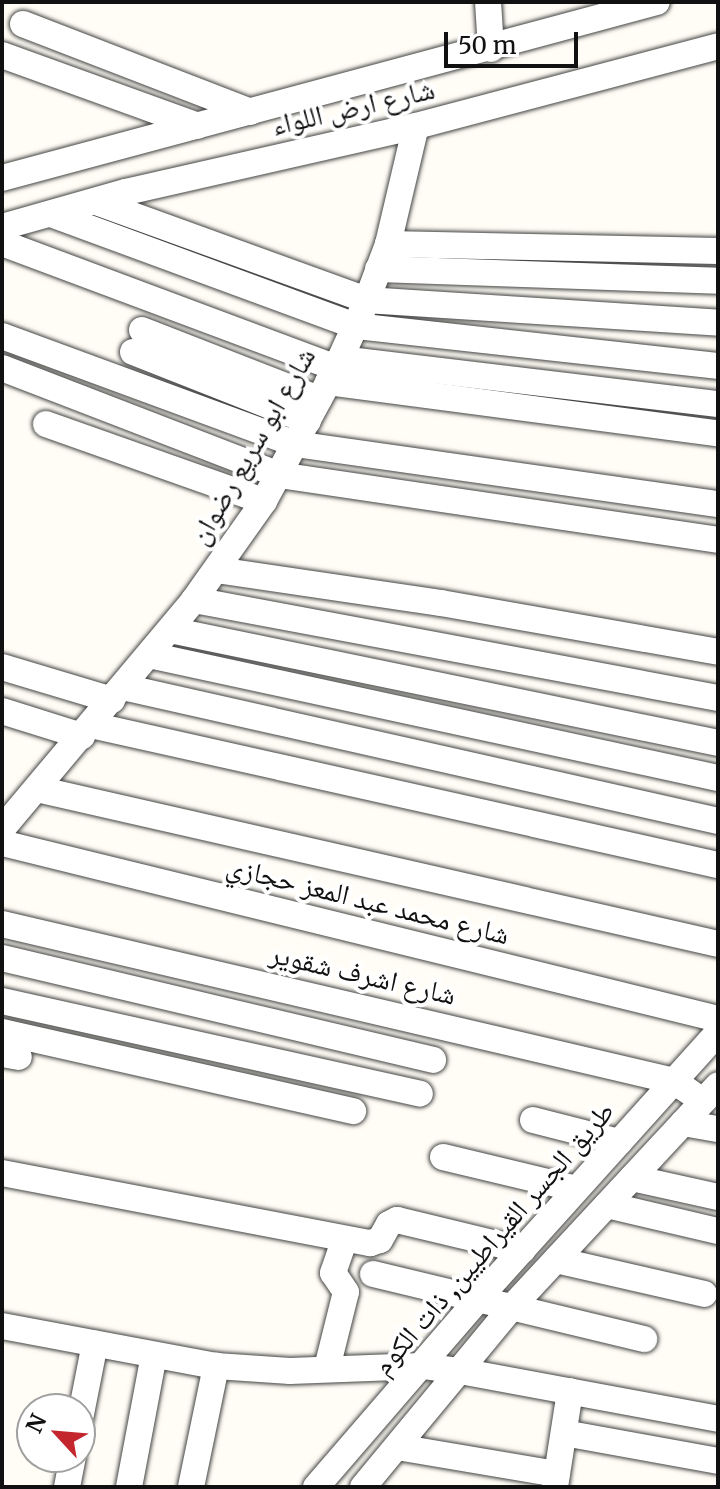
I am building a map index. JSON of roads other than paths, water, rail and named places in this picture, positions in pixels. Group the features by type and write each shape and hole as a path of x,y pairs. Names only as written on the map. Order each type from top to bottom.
{"street":[{"path":"488,2 491,49"},
{"path":"2,178 491,49 586,12 657,2"},
{"path":"23,24 251,112"},
{"name":"شارع ارض اللواء","path":"2,227 416,126 718,46"},
{"path":"2,55 198,126"},
{"name":"شارع ابو سريع رضوان","path":"7,815 37,789 118,694 217,570 264,501 326,386 367,300 388,244 416,126"},
{"path":"96,202 367,300 718,323"},
{"path":"51,214 356,326 718,366"},
{"path":"2,243 155,300 326,386 718,404"},
{"path":"388,244 718,251"},
{"path":"378,269 718,281"},
{"path":"122,380 155,300"},
{"path":"2,336 295,444 718,504"},
{"path":"138,341 326,386 718,433"},
{"path":"2,368 279,475 718,540"},
{"path":"46,424 264,501"},
{"path":"217,570 441,603 718,652"},
{"path":"194,600 718,698"},
{"path":"170,630 718,743"},
{"path":"149,655 718,778"},
{"path":"2,667 718,821"},
{"path":"2,711 718,865"},
{"path":"37,789 718,944"},
{"name":"شارع محمد عبد المعز حجازي","path":"2,843 718,1019"},
{"name":"شارع اشرف شقوير","path":"2,924 674,1081 711,1093"},
{"path":"2,958 433,1060"},
{"path":"2,1001 420,1094"},
{"path":"2,1032 353,1111"},
{"name":"طريق الجسر القيراطيين, ذات الكوم","path":"316,1487 478,1299 718,1032"},
{"path":"367,1485 511,1308 711,1093"},
{"path":"533,1120 619,1142"},
{"path":"683,1123 718,1129"},
{"path":"443,1157 576,1189"},
{"path":"2,1173 345,1239 376,1243 389,1224 397,1220 522,1250"},
{"path":"632,1178 718,1197"},
{"path":"607,1205 718,1231"},
{"path":"327,1368 346,1292 333,1273 345,1239"},
{"path":"556,1260 704,1294"},
{"path":"373,1274 644,1339"},
{"path":"3,1334 95,1343 216,1366 290,1371 423,1366 718,1419"},
{"path":"85,1393 95,1343"},
{"path":"129,1487 154,1355"},
{"path":"191,1487 216,1366"},
{"path":"397,1447 556,1480 570,1391"},
{"path":"564,1433 718,1461"}]}
